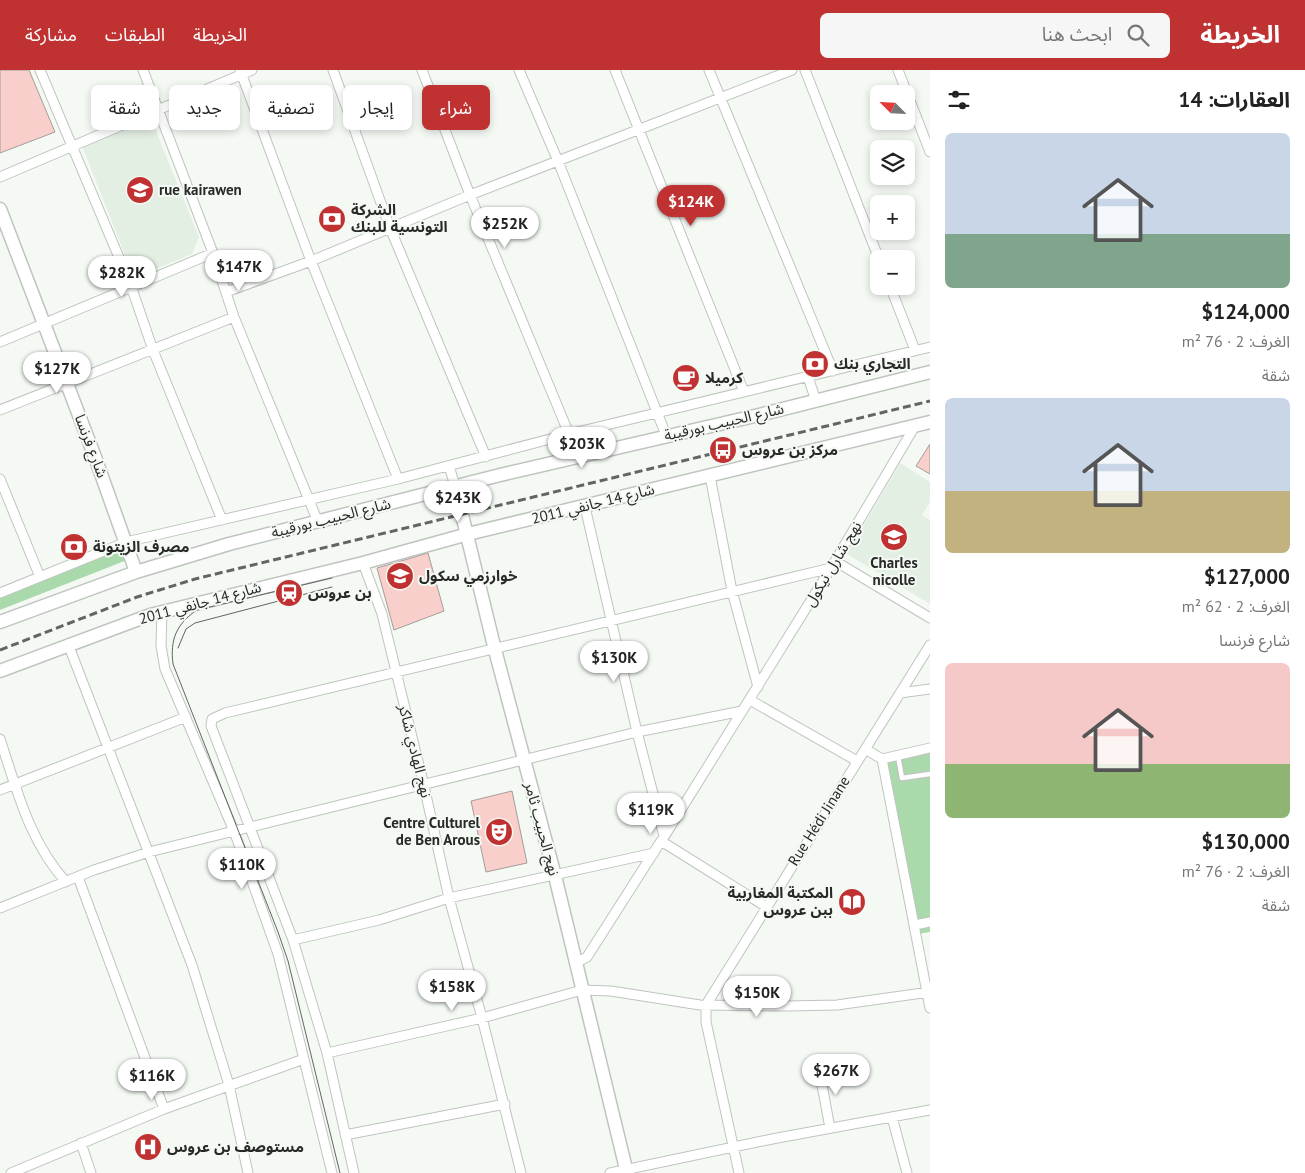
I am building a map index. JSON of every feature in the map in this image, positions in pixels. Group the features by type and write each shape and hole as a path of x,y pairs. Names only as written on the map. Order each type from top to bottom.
{"street":[{"path":"40,70 70,146 131,286 153,350 222,520"},
{"path":"143,70 149,85"},
{"path":"252,70 241,72 159,111 213,253 234,317 318,522"},
{"path":"333,70 390,228 486,457"},
{"path":"422,70 470,195 569,434"},
{"path":"519,70 558,161 666,436"},
{"path":"615,70 744,392"},
{"path":"709,70 719,100 833,371"},
{"path":"226,292 311,261 470,195 719,100 792,70"},
{"path":"805,70 875,250"},
{"path":"898,70 930,152"},
{"path":"241,72 311,261 398,479"},
{"path":"0,177 111,130"},
{"name":"شارع فرنسا","path":"0,209 136,572"},
{"path":"0,342 213,253"},
{"path":"894,295 915,350"},
{"path":"0,410 66,382 153,350 234,317"},
{"path":"0,593 126,542 308,498 398,479 657,412 808,378 930,347"},
{"name":"شارع الحبيب بورقيبة","path":"0,622 62,597 136,572 318,522 455,486 816,401 930,372"},
{"path":"808,378 816,401"},
{"name":"شارع 14 جانفي 2011","path":"0,671 68,644 162,611 363,563 468,534 930,422"},
{"name":"نهج شارل نيكول","path":"576,963 587,957 663,839 758,687 915,426"},
{"path":"450,466 455,486"},
{"path":"710,476 732,591 758,687"},
{"path":"0,479 40,577"},
{"name":"نهج الحبيب ثامر","path":"455,486 468,534 494,650 555,876 626,1172"},
{"path":"584,507 663,839 765,906"},
{"name":"نهج الهادي شاكر","path":"363,563 382,614 449,898 482,1018 521,1173"},
{"path":"354,1173 327,1053 293,940 211,726 212,719 225,713 396,671 494,650 833,564 930,618"},
{"path":"162,611 161,646 165,669 234,831 278,954 332,1173"},
{"path":"68,644 192,965 229,1085 248,1173"},
{"name":"Rue Hédi Jinane","path":"706,1005 765,906 930,645"},
{"path":"900,693 930,689"},
{"path":"750,700 857,761"},
{"path":"0,908 78,877 149,852 424,786 637,732 742,711"},
{"path":"0,790 186,716"},
{"path":"0,739 33,835 49,864 66,882"},
{"path":"865,749 882,758 930,748"},
{"path":"882,758 930,1008"},
{"path":"293,940 379,920 449,898 654,853"},
{"path":"78,877 164,1109"},
{"path":"915,925 930,922"},
{"path":"327,1053 482,1018 582,990 611,991 706,1005 837,1005 928,992"},
{"path":"706,1005 706,1022 739,1173"},
{"path":"11,1173 164,1109 304,1059"},
{"path":"819,1069 830,1128"},
{"path":"345,1135 504,1104"},
{"path":"610,1173 626,1172 734,1146 930,1110"},
{"path":"892,1117 907,1173"},
{"path":"81,1143 91,1173"}],"lane":[{"path":"898,755 902,778 930,774"}],"shaded area":[{"name":"rue kairawen","path":"114,130 156,130 199,237 192,254 134,278 81,143"},
{"name":"Charles nicolle","path":"900,463 930,482 930,502 922,515 930,520 930,604 847,554"}],"green space":[{"path":"123,549 127,560 0,610 0,597"},
{"path":"930,748 930,932 918,934 885,757"}],"building":[{"path":"0,70 29,70 55,132 0,153"},
{"path":"930,444 930,474 916,466"},
{"path":"428,553 444,611 394,630 377,568"},
{"name":"Centre Culturel de Ben Arous","path":"512,791 527,863 486,872 471,801"}],"tram line":[{"path":"332,578 197,610 179,627 174,640 172,655 173,664 288,961 340,1173"},
{"path":"178,648 186,629 195,623 332,587"}],"railway":[{"path":"0,650 137,597 195,579 930,401"}],"place":[{"name":"rue kairawen","path":"140,190"},
{"name":"الشركة التونسية للبنك","path":"332,219"},
{"name":"التجاري بنك","path":"815,364"},
{"name":"كرميلا","path":"686,378"},
{"name":"مركز بن عروس","path":"723,450"},
{"name":"Charles nicolle","path":"894,537"},
{"name":"مصرف الزيتونة","path":"74,547"},
{"name":"خوارزمي سكول","path":"400,576"},
{"name":"بن عروس","path":"289,593"},
{"name":"Centre Culturel de Ben Arous","path":"499,832"},
{"name":"المكتبة المغاربية ببن عروس","path":"852,902"},
{"name":"مستوصف بن عروس","path":"148,1147"}]}
